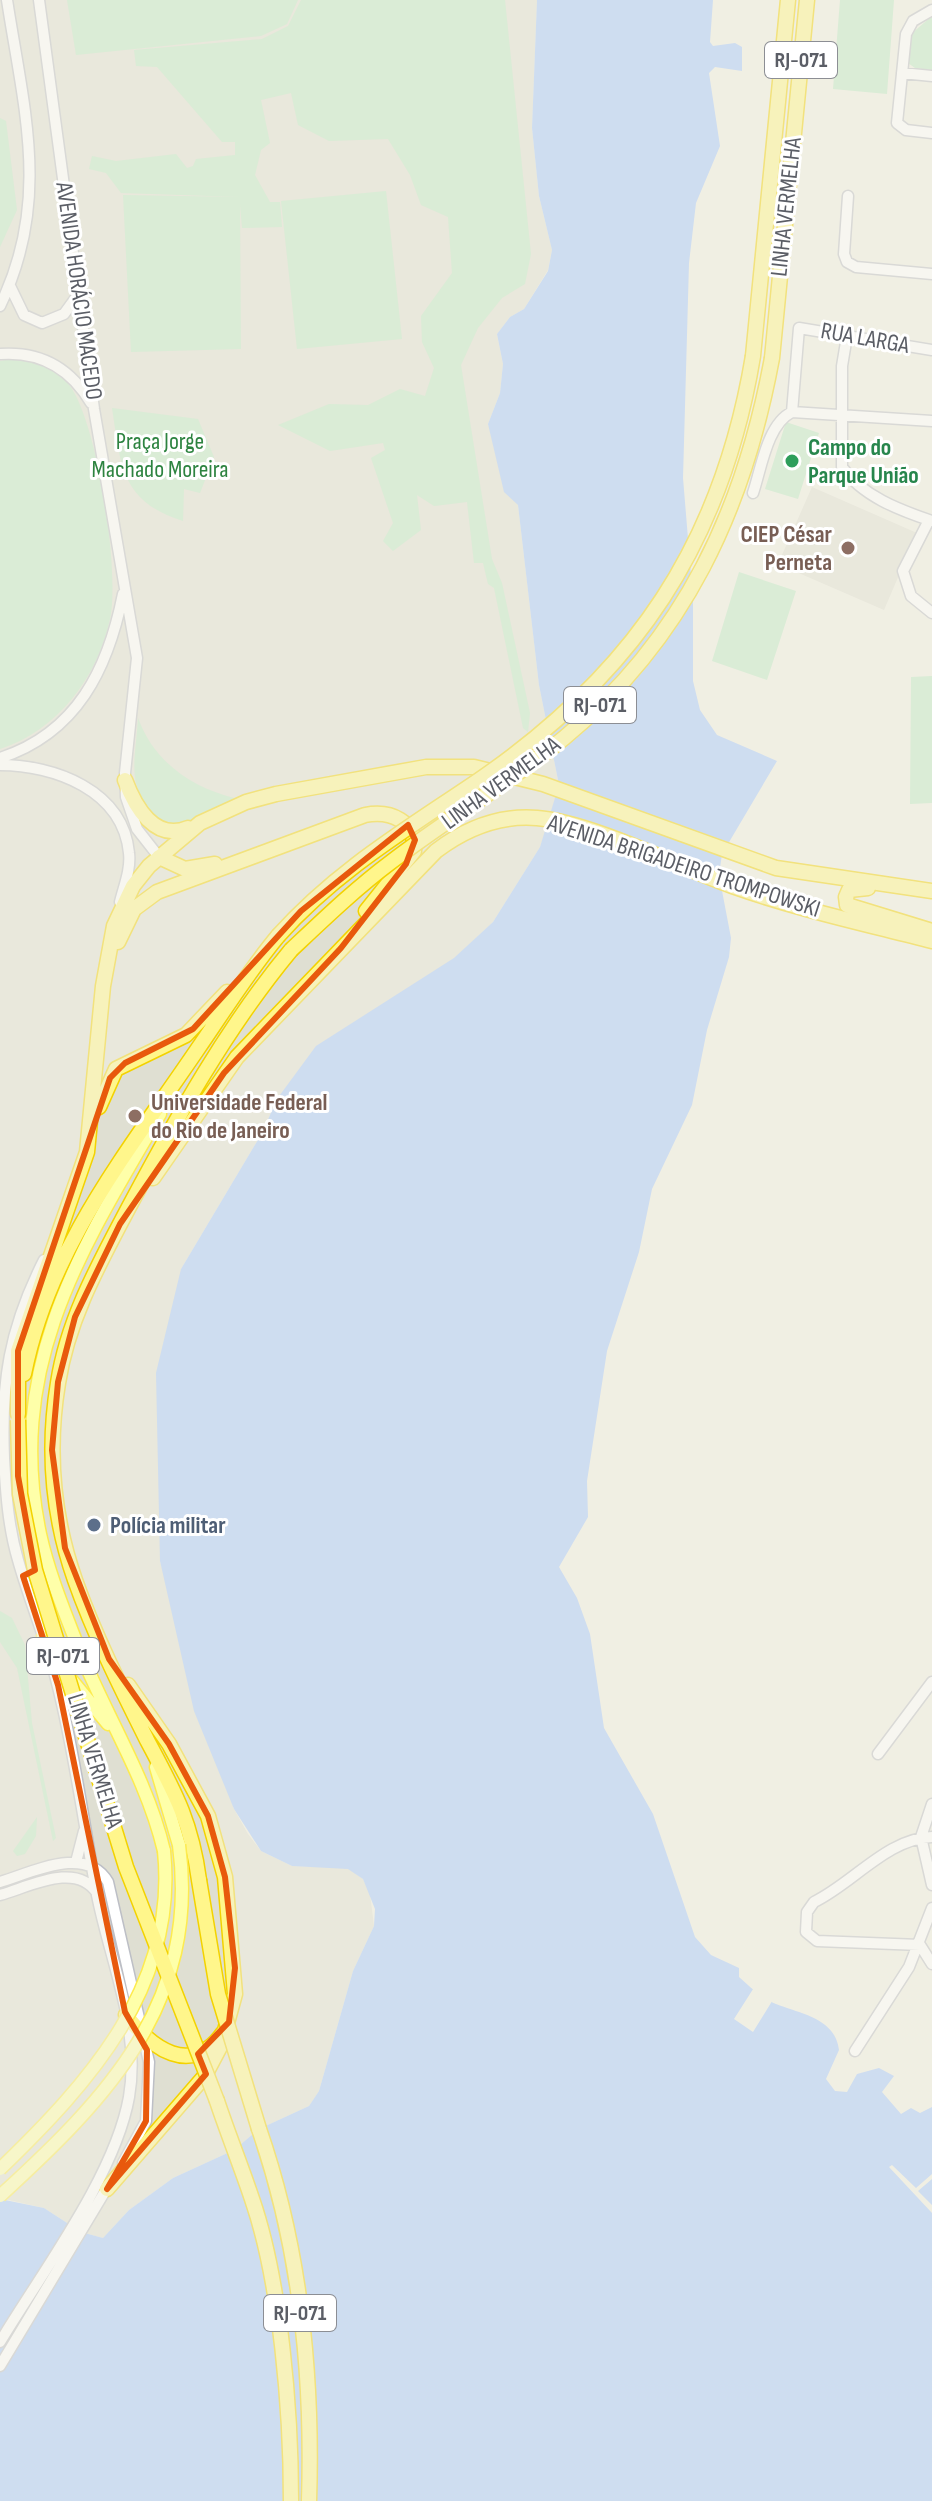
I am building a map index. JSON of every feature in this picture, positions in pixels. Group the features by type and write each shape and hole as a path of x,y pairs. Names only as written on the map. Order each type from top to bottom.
{"highway":[{"name":"LINHA VERMELHA","path":"291,2501 281,2355 266,2256 253,2200 130,1878 32,1559 18,1476 18,1417 26,1362 37,1322 73,1237 137,1133 198,1049 252,966 301,911 359,860 533,741 591,689 626,651 670,591 700,535 738,435 753,356 788,0"},
{"name":"LINHA VERMELHA","path":"309,2501 306,2380 292,2255 270,2161 224,2020 208,1950 199,1880 185,1814 109,1659 65,1548 52,1450 58,1382 65,1348 89,1285 168,1134 241,1016 291,950 376,873 562,739 639,663 684,601 721,532 746,470 772,358 807,0"},
{"name":"AVENIDA BRIGADEIRO TROMPOWSKI","path":"60,1229 72,1203 87,1152 106,971 114,926 133,886 159,857 200,823 261,798 426,767 474,767 543,784 790,872 932,891"},
{"path":"125,780 139,810 157,827 176,831 200,823"},
{"path":"106,971 129,917 141,902 157,892 378,813 398,818 410,828 415,840 411,857 377,896 341,948"},
{"name":"AVENIDA BRIGADEIRO TROMPOWSKI","path":"341,948 436,851 459,835 481,826 522,818 557,821 736,887 932,941"},
{"path":"159,857 190,869 268,851"},
{"path":"904,887 854,888 847,893 846,901 852,908 932,931"},
{"name":"LINHA VERMELHA","path":"120,1224 224,1073 341,948"},
{"path":"87,1152 106,1087 116,1069 186,1035 252,966"},
{"path":"18,1417 18,1351 60,1229"},
{"path":"104,2194 204,2077 229,2022 235,1994 225,1877 208,1816 169,1744 109,1659"},
{"path":"126,2015 144,2039 168,2053 192,2055 214,2044 229,2022"}],"main road":[{"name":"LINHA VERMELHA","path":"122,1743 78,1645 40,1536 33,1486 34,1411 46,1343 62,1294 103,1212 198,1049"},
{"path":"0,2169 103,2058 134,2010 147,1981 163,1917 164,1851 122,1743 65,1672 43,1637"},
{"path":"0,2196 89,2111 141,2041 166,1983 181,1915 179,1845 147,1740"}],"street":[{"name":"AVENIDA HORÁCIO MACEDO","path":"0,306 10,286 26,234 31,195 30,150 7,0"},
{"name":"AVENIDA HORÁCIO MACEDO","path":"39,0 94,409 137,658 125,780 132,818 159,857"},
{"path":"932,10 909,26 897,123 906,130 932,133"},
{"path":"902,73 932,76"},
{"path":"848,196 844,254 847,262 856,267 932,274"},
{"path":"10,286 24,315 42,323 59,319 80,292"},
{"name":"RUA LARGA","path":"792,412 799,328 932,350"},
{"path":"847,336 842,366 840,459 849,477 881,500 931,521 903,571 909,592 932,613"},
{"path":"0,354 38,357 56,364 81,386 94,409"},
{"path":"753,493 780,420 792,412 932,421"},
{"path":"0,758 52,733 82,701 111,645 124,589"},
{"path":"0,765 29,765 60,774 88,789 112,810 124,832 129,854 114,926"},
{"name":"AVENIDA BRIGADEIRO TROMPOWSKI","path":"0,2342 91,2192 116,2139 129,2098 132,2058 126,2015 97,1893 58,1685 9,1527 1,1413 17,1318 60,1229"},
{"path":"878,1754 912,1703 932,1682"},
{"path":"932,1804 927,1837 932,1885"},
{"path":"73,1862 84,1821"},
{"path":"920,1945 817,1941 806,1932 805,1923 814,1902 834,1893 894,1849 927,1837"},
{"path":"0,1882 73,1862 94,1868"},
{"name":"AVENIDA BRIGADEIRO TROMPOWSKI","path":"0,2366 146,2121 149,2072 144,2039 108,1882 94,1868"},
{"path":"0,1895 53,1879 75,1878 89,1884 97,1893"},
{"path":"855,2051 920,1945 932,1908"},
{"path":"920,1945 932,1964"}],"highlighted area":[{"path":"408,825 415,840 406,864 341,948 224,1073 120,1224 75,1317 58,1382 52,1450 65,1548 109,1659 169,1744 208,1816 225,1877 235,1968 229,2022 198,2054 206,2074 107,2189 146,2121 147,2050 125,2012 58,1685 23,1576 35,1570 18,1476 18,1351 110,1078 125,1063 193,1029 301,911"}],"shaded area":[{"name":"Universidade Federal do Rio de Janeiro","path":"0,0 537,0 532,128 539,196 552,250 548,270 524,309 510,317 497,334 503,364 500,393 488,424 518,505 539,685 559,785 556,803 540,847 493,922 455,958 277,1099 262,1133 181,1269 160,1561 173,1608 234,1809 248,1834 261,1851 292,1866 348,1868 363,1879 370,1894 374,1926 353,1971 319,2091 309,2106 259,2129 234,2150 173,2178 129,2210 103,2238 81,2232 44,2208 0,2198"},
{"name":"CIEP César Perneta","path":"812,487 917,533 884,610 778,564"}],"green space":[{"path":"67,0 298,0 287,24 261,36 76,55"},
{"path":"301,0 505,0 531,254 525,284 502,298 478,328 461,365 492,559 502,583 530,713 528,732 523,728 494,588 488,584 483,563 474,563 467,502 434,506 417,495 421,530 393,551 383,541 393,523 371,458 385,450 383,443 330,451 278,425 329,404 368,405 400,389 425,396 434,368 422,342 421,316 452,273 448,217 421,205 410,175 388,139 329,141 298,125 291,93 261,100 270,143 261,150 255,175 270,202 280,202 282,227 242,228 240,205 241,349 131,352 123,195 241,197 121,193 106,173 89,169 92,156 116,161 176,154 187,168 193,166 196,159 235,155 235,142 222,142 157,67 136,66 134,50 262,39 288,26"},
{"path":"840,0 894,0 887,94 833,89"},
{"path":"932,16 932,70 915,68 908,63 911,34"},
{"path":"0,118 6,121 17,210 0,247"},
{"path":"386,191 402,339 297,349 281,201"},
{"path":"10,359 35,364 58,374 70,386 80,405 98,465 104,500 112,597 104,641 85,681 72,699 40,729 0,749 0,361"},
{"name":"Praça Jorge Machado Moreira","path":"112,408 198,419 214,457 200,493 184,489 183,521 162,513 135,491 122,464"},
{"name":"Campo do Parque União","path":"786,422 819,433 798,499 765,489"},
{"path":"739,572 796,591 767,680 712,661"},
{"path":"932,676 932,803 910,804 911,677"},
{"path":"138,718 145,734 164,760 203,787 234,798 233,802 180,825 165,825 143,800 138,789 134,764"},
{"path":"0,1611 12,1618 25,1645 32,1723 56,1838 53,1841 17,1668 0,1642"},
{"path":"37,1817 36,1836 25,1854 17,1856 13,1851"}],"water":[{"path":"537,0 713,0 710,42 713,46 735,43 742,47 742,71 715,67 709,73 720,146 696,203 689,263 683,478 693,599 693,681 700,710 717,735 777,761 722,854 719,875 731,938 729,957 707,1030 692,1105 652,1189 639,1252 607,1351 587,1481 588,1517 559,1567 577,1598 590,1634 604,1728 653,1814 695,1937 711,1955 739,1968 739,1977 761,1995 815,2019 831,2031 839,2050 826,2079 835,2091 847,2092 857,2074 879,2068 894,2076 882,2092 901,2114 911,2108 920,2113 932,2107 932,2501 0,2501 0,2199 44,2208 81,2232 103,2238 129,2210 173,2178 234,2150 259,2129 309,2106 319,2091 353,1971 374,1926 375,1909 363,1879 348,1869 292,1866 261,1851 234,1809 194,1711 160,1561 156,1373 181,1269 262,1133 277,1099 316,1046 454,958 493,922 540,847 559,785 539,685 518,505 504,492 488,424 500,393 503,364 497,334 510,317 524,309 548,271 552,250 539,196 532,128"}],"pier":[{"path":"755,1986 774,1998 753,2032 734,2019"},
{"path":"892,2165 916,2188 932,2174 932,2179 918,2191 932,2205 932,2213 889,2167"}],"place":[{"name":"Campo do Parque União","path":"792,461"},
{"name":"CIEP César Perneta","path":"848,548"},
{"name":"Universidade Federal do Rio de Janeiro","path":"135,1116"},
{"name":"Polícia militar","path":"94,1525"}]}
